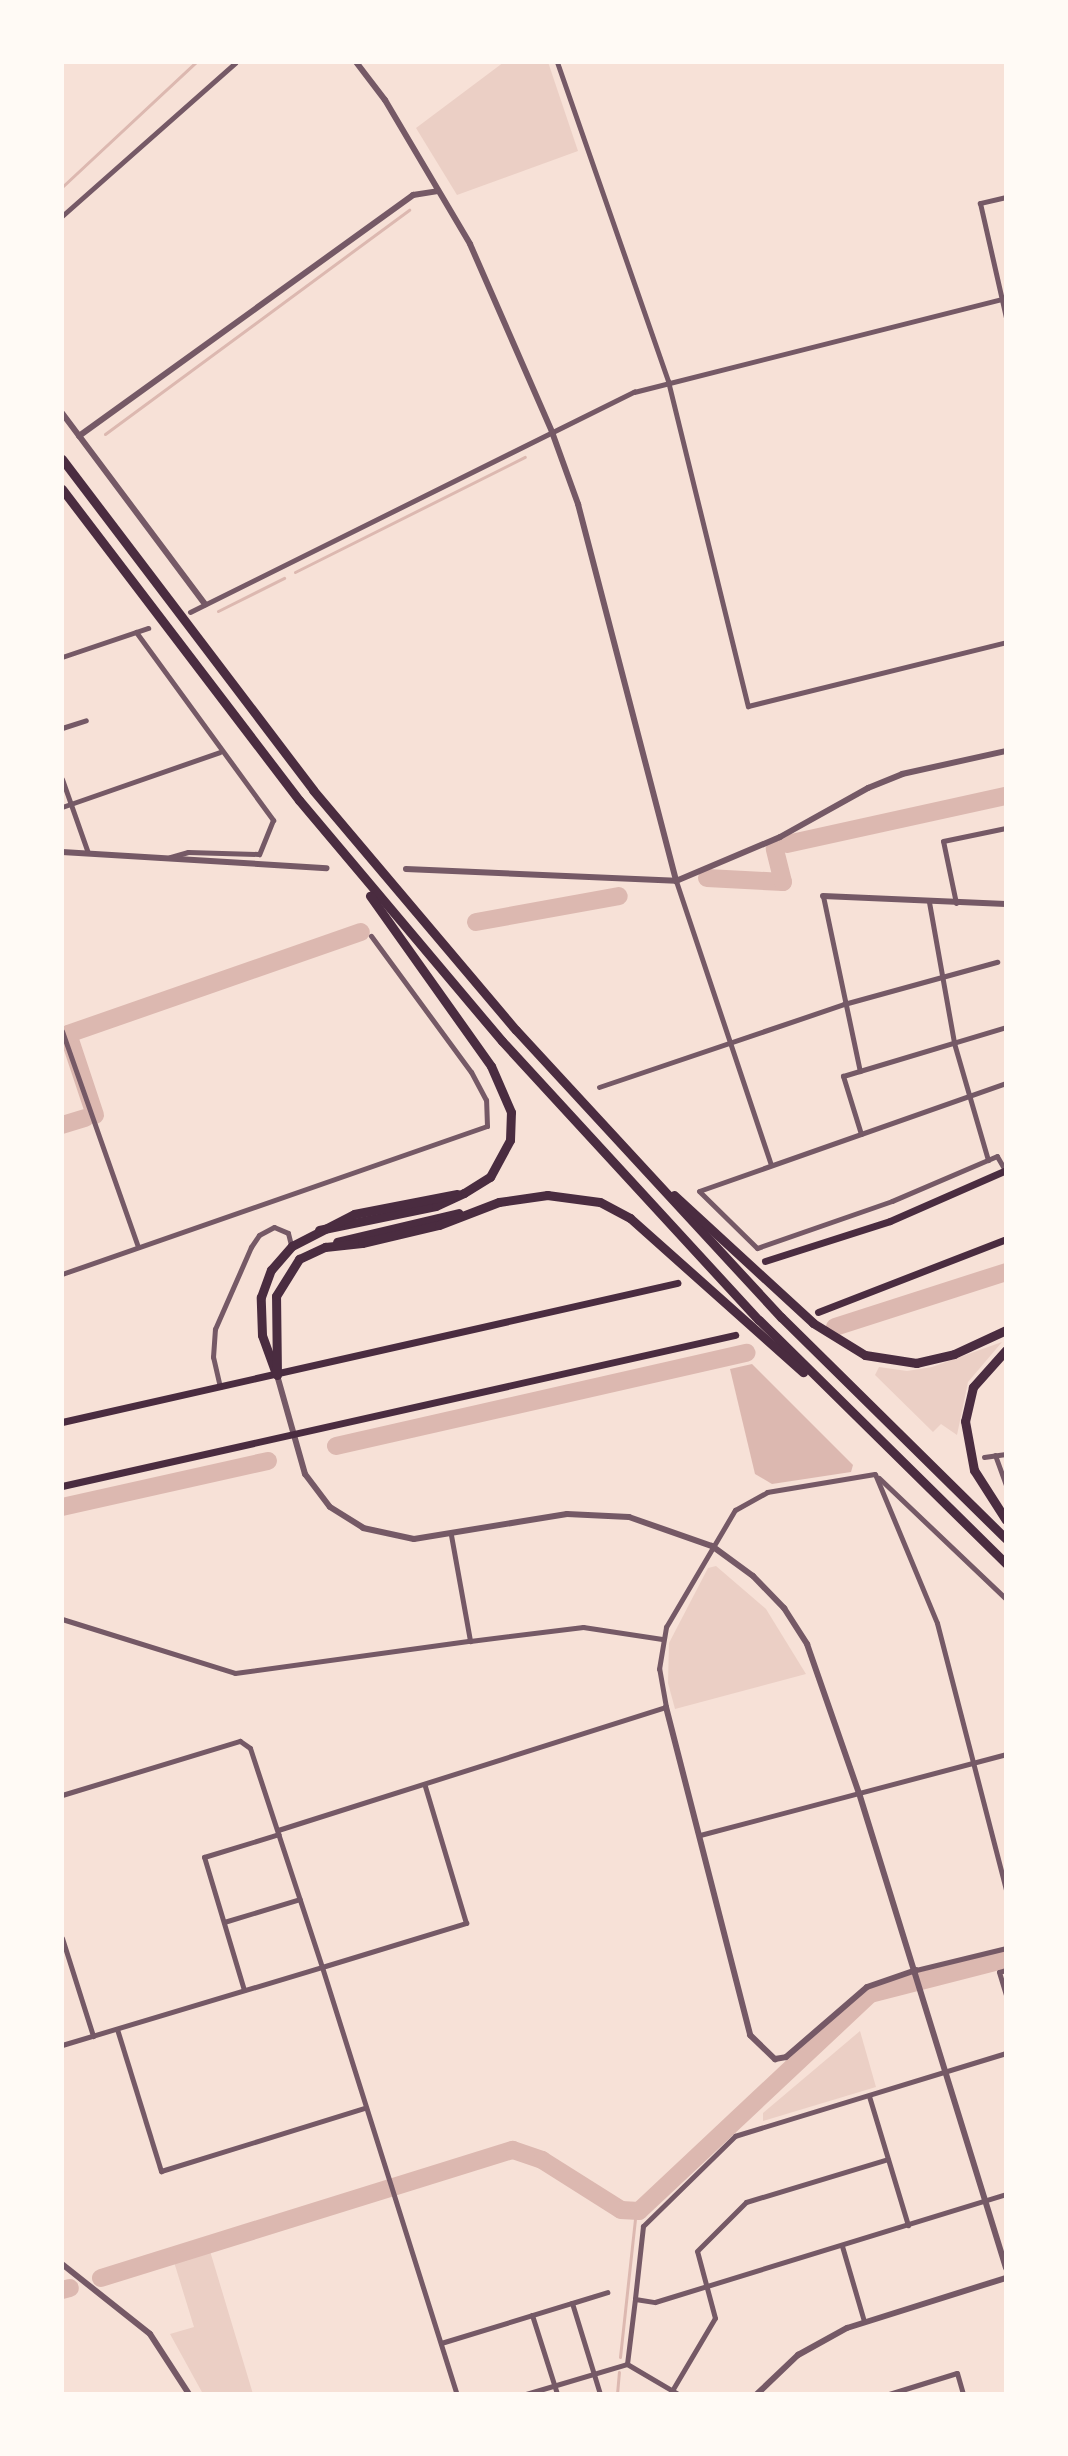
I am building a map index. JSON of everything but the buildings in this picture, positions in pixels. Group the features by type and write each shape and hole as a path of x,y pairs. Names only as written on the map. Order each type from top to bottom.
{"highway":[{"path":"62,459 313,790 602,1127 781,1317 1006,1539"},
{"path":"62,489 428,972 501,1084 512,1126 506,1154 490,1177 464,1193 354,1214 292,1246 271,1270 261,1297 265,1350 277,1375"},
{"path":"299,800 583,1131 860,1421 1006,1564"},
{"path":"602,1127 813,1323 851,1348 882,1360 916,1363 954,1354 1006,1330"},
{"path":"277,1375 274,1312 281,1282 299,1259 325,1247 439,1225 470,1211 557,1194 616,1210 860,1421"},
{"path":"1006,1350 973,1387 965,1421 974,1470 1006,1520"}],"main road":[{"path":"765,1261 890,1221 1006,1170"},
{"path":"818,1312 1006,1239"},
{"path":"62,1422 677,1283"},
{"path":"62,1486 735,1335"}],"street":[{"path":"62,216 236,62"},
{"path":"356,62 438,191 484,272 552,432 578,504 676,881 771,1165"},
{"path":"557,62 668,381 748,706 1006,642"},
{"path":"79,436 413,195 438,191"},
{"path":"1006,197 980,203 1006,317"},
{"path":"190,612 552,432 668,381 1004,299"},
{"path":"62,413 205,604"},
{"path":"62,657 148,628"},
{"path":"136,632 220,752 273,820 259,854 188,852 166,858"},
{"path":"62,728 86,720"},
{"path":"406,869 676,881 780,837 868,788 916,771 1006,751"},
{"path":"62,807 220,752"},
{"path":"62,779 88,853"},
{"path":"956,903 943,841 1006,828"},
{"path":"62,852 327,868"},
{"path":"860,1071 823,896 1006,904"},
{"path":"929,902 954,1043 967,1097 988,1160"},
{"path":"62,1274 487,1126 486,1100 471,1072 371,936"},
{"path":"599,1087 844,1004 997,962"},
{"path":"861,1134 843,1076 1006,1027"},
{"path":"62,1031 138,1247"},
{"path":"1006,1083 699,1191 757,1248 892,1201 997,1156 1006,1170"},
{"path":"220,1387 213,1357 215,1329 251,1247 259,1235 274,1227 288,1233 292,1246"},
{"path":"277,1375 292,1434 313,1488 340,1515 389,1536 451,1535 559,1515 600,1514 667,1526 712,1546 753,1576 796,1625 859,1793 1006,2268"},
{"path":"984,1457 1006,1454"},
{"path":"995,1455 1006,1486"},
{"path":"875,1474 759,1495 735,1510 662,1639 659,1669 666,1707 750,2035 775,2059 786,2057 867,1987 1006,1948"},
{"path":"875,1474 1006,1599"},
{"path":"875,1474 937,1623 1006,1890"},
{"path":"451,1535 470,1641"},
{"path":"62,1619 235,1673 583,1627 662,1639"},
{"path":"244,1990 204,1857 666,1707"},
{"path":"62,1795 240,1741 250,1748 457,2394"},
{"path":"700,1835 1006,1754"},
{"path":"62,2045 466,1923 425,1786"},
{"path":"224,1922 300,1899"},
{"path":"62,1938 93,2037"},
{"path":"1006,1970 999,1972 1006,1995"},
{"path":"117,2029 161,2171 365,2108"},
{"path":"627,2364 643,2226 735,2136 1006,2053"},
{"path":"869,2096 908,2225"},
{"path":"526,2394 627,2364 674,2393 715,2318 697,2251 746,2202 888,2159"},
{"path":"635,2299 655,2302 1006,2194"},
{"path":"842,2246 864,2321"},
{"path":"62,2264 150,2334 189,2394"},
{"path":"757,2394 798,2355 864,2321 1006,2278"},
{"path":"441,2343 607,2292"},
{"path":"572,2303 600,2394"},
{"path":"532,2315 557,2394"},
{"path":"889,2394 957,2373 963,2394"}],"shaded area":[{"path":"504,62 548,62 578,151 457,195 416,128"},
{"path":"1002,1342 968,1382 957,1435 941,1424 933,1432 875,1375 879,1367 907,1371 932,1367"},
{"path":"752,1364 853,1465 851,1472 772,1484 755,1474 730,1369"},
{"path":"716,1566 766,1609 806,1674 675,1709 668,1683 669,1643 708,1568"},
{"path":"860,2031 876,2087 763,2121 763,2113"},
{"path":"210,2251 253,2394 203,2394 170,2334 194,2327 174,2262"}],"waterway":[{"path":"62,187 196,62"},
{"path":"105,434 409,210"},
{"path":"295,572 525,457"},
{"path":"218,611 284,578"},
{"path":"787,844 1006,796"},
{"path":"707,878 783,882 775,849"},
{"path":"476,922 619,896"},
{"path":"95,1115 68,1034 361,932"},
{"path":"62,1125 85,1118"},
{"path":"835,1327 1006,1272"},
{"path":"336,1446 747,1353"},
{"path":"62,1507 268,1461"},
{"path":"101,2278 513,2150 542,2160 621,2210 639,2211 870,1994 1006,1959"},
{"path":"620,2357 635,2219"},
{"path":"62,2290 70,2288"},
{"path":"617,2394 619,2372"}]}
